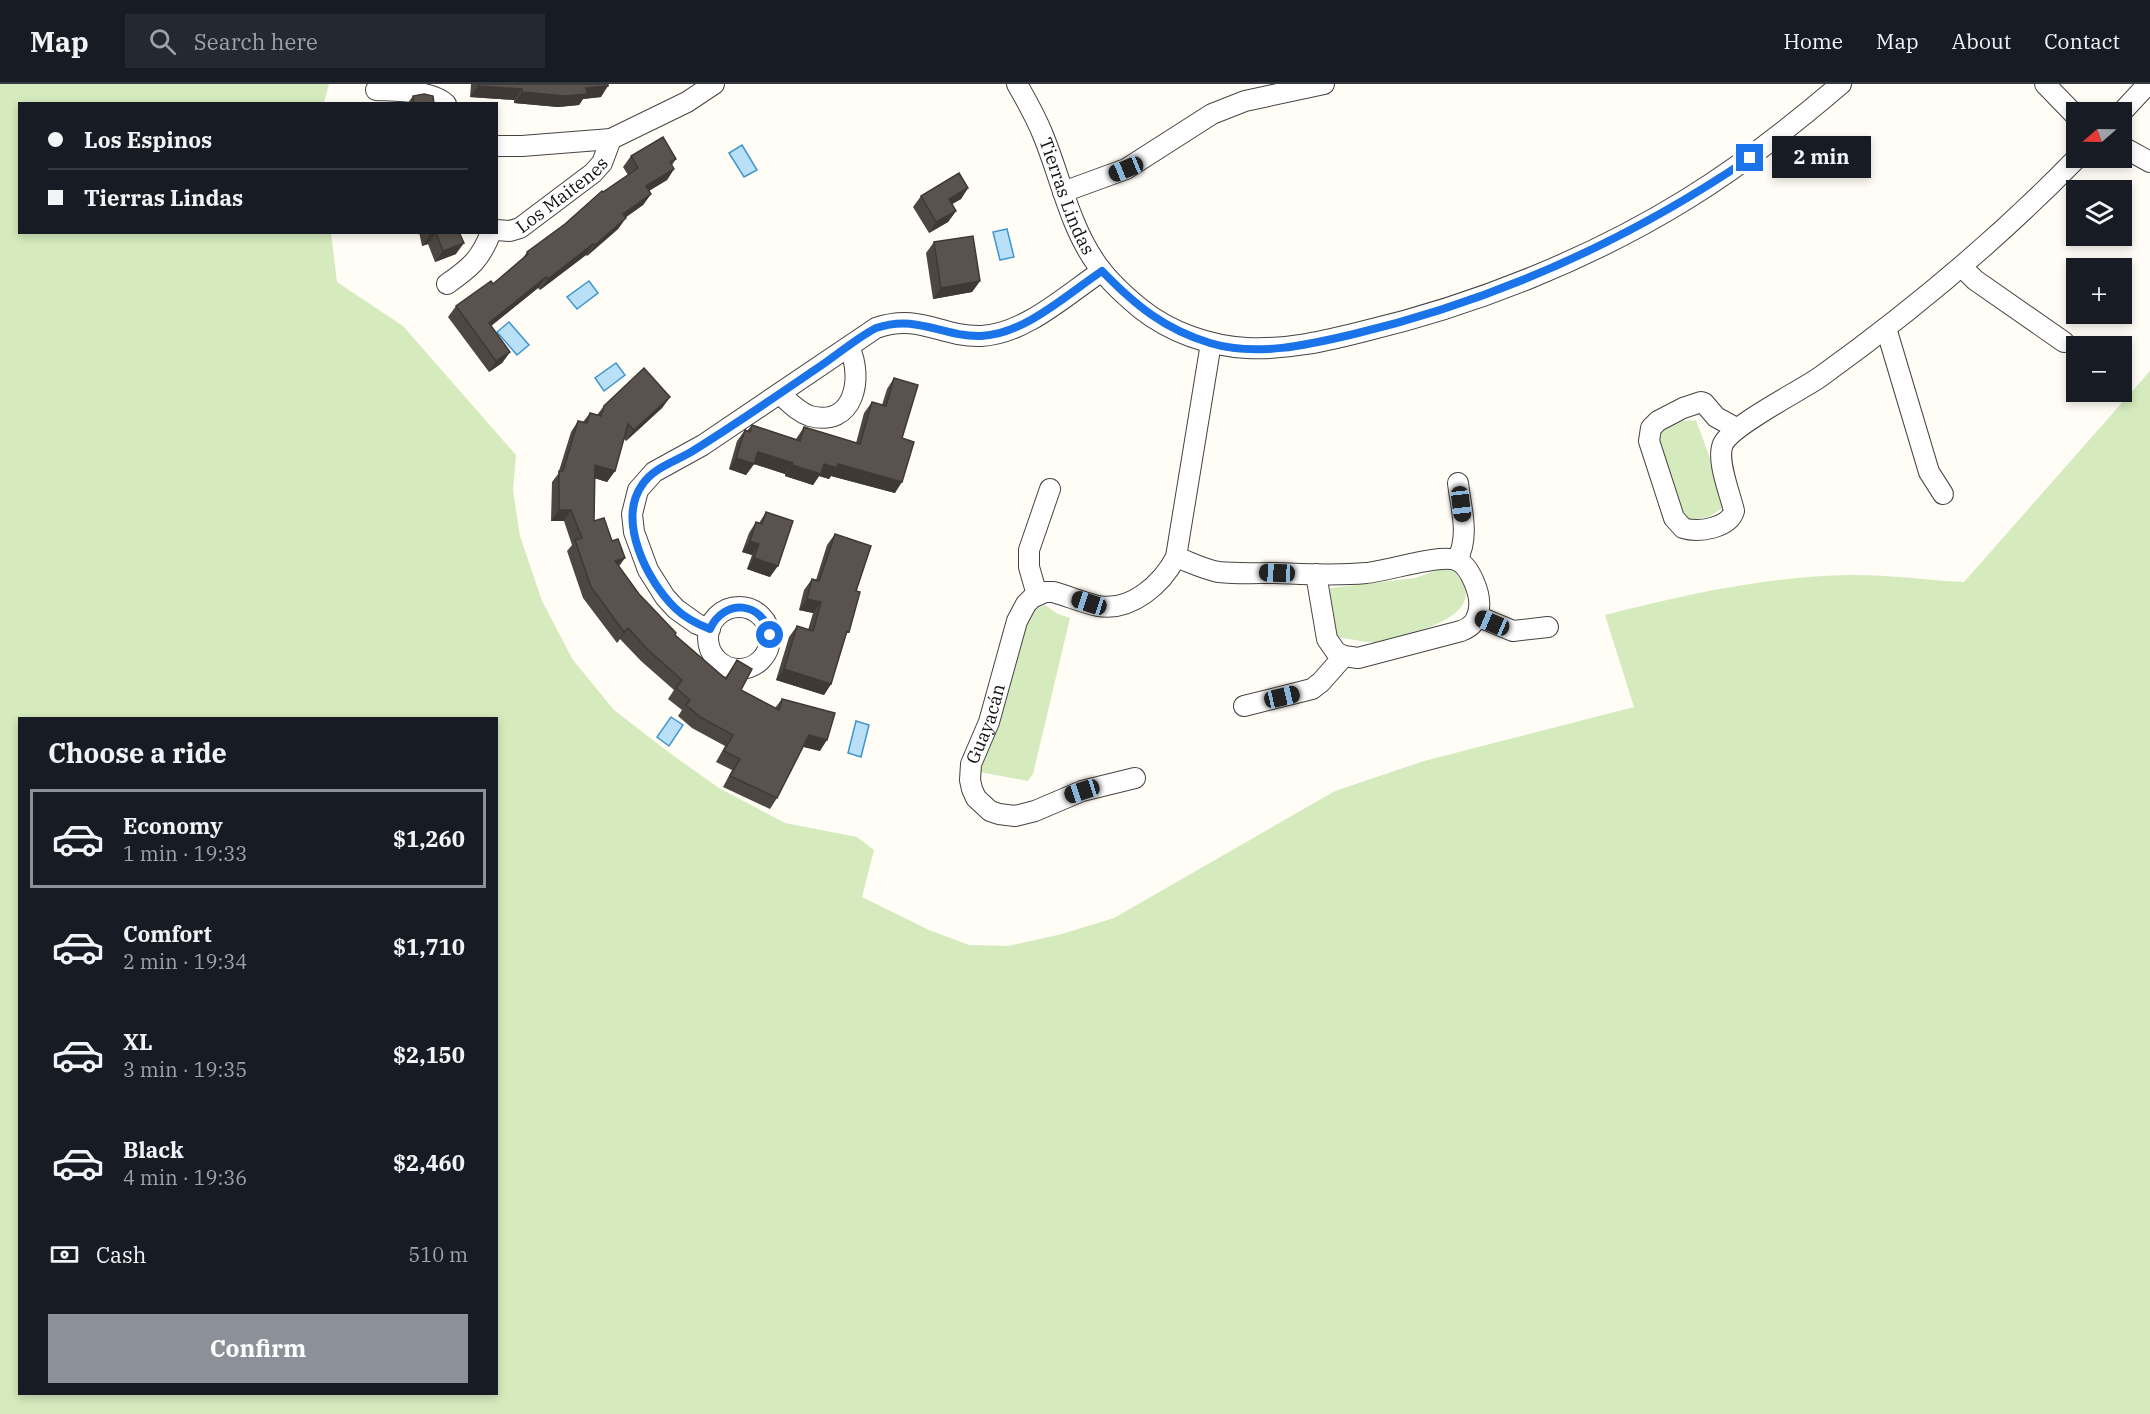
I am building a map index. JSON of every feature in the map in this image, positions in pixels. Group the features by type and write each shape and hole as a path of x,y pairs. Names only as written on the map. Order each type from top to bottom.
{"street":[{"name":"Los Maitenes","path":"498,146 611,139 687,102 714,84"},
{"name":"Tierras Lindas","path":"1017,84 1043,133 1083,243 1102,271 1128,298 1163,324 1211,343 1246,348 1268,348 1316,342 1387,326 1495,291 1617,238 1685,200 1750,158 1841,84"},
{"path":"1063,192 1126,169 1196,123 1230,106 1323,84"},
{"path":"2045,84 2066,106"},
{"path":"2131,102 2148,84"},
{"path":"376,90 428,94 443,102"},
{"name":"Los Maitenes","path":"498,230 510,231 520,228 593,173 602,163 611,139"},
{"path":"2132,152 2150,162"},
{"path":"1736,428 1716,417 1701,402 1658,421 1651,428 1649,441 1674,518 1683,528 1694,529 1720,525 1726,523 1732,516 1734,511 1721,451 1724,443 1736,428 1813,381 1886,328 1962,267 2027,209 2067,168"},
{"name":"Los Maitenes","path":"447,284 474,263 486,246 490,234"},
{"path":"1962,267 1975,279 2064,342"},
{"path":"710,629 697,624 676,609 665,597 648,570 634,532 632,514 635,498 643,483 654,472 703,445 876,328 897,323 920,324 968,335 988,335 1010,330 1024,324 1102,271"},
{"path":"1886,328 1929,472 1942,494"},
{"path":"1050,489 1029,550 1029,567 1037,595 1053,592 1096,606 1118,605 1142,595 1155,586 1176,557 1211,343"},
{"path":"780,394 801,412 810,416 819,417 839,413 847,406 856,387 856,366 849,347"},
{"path":"1457,560 1463,549 1465,537 1458,483"},
{"path":"1176,557 1219,572 1316,574 1366,573 1449,558 1457,560 1467,569 1478,597 1479,608 1472,626 1461,631 1358,658 1344,656 1336,652 1327,639 1316,574"},
{"name":"Guayacán","path":"1037,595 1026,604 1017,621 989,722 971,764 970,780 976,798 990,811 1015,816 1035,811 1082,791 1135,778"},
{"path":"1477,616 1513,631 1548,627"},
{"path":"1244,706 1312,689 1322,682 1344,656"}],"green space":[{"path":"0,84 329,84 324,102 18,102 18,234 331,234 337,282 403,326 516,455 513,491 520,536 542,601 573,660 614,710 719,788 785,823 857,837 874,850 862,897 929,930 969,945 1008,946 1062,934 1114,918 1335,791 1424,761 1634,707 1605,615 1724,588 1814,576 1875,575 1964,582 2123,402 2132,402 2132,391 2150,371 2150,1414 0,1414"},
{"path":"1696,420 1727,505 1709,517 1686,520 1655,434 1670,422"},
{"path":"1443,568 1452,569 1462,582 1466,593 1464,603 1447,619 1383,643 1336,637 1326,593 1331,588 1415,578"},
{"path":"1045,605 1058,614 1070,618 1033,774 1028,781 980,772 1029,615"}],"water":[{"path":"742,145 757,170 744,177 729,153"},
{"path":"1007,229 1014,257 1000,260 993,232"},
{"path":"589,281 598,293 577,309 567,297"},
{"path":"509,322 529,345 517,355 497,332"},
{"path":"616,363 625,375 604,391 595,378"},
{"path":"671,717 683,725 669,746 657,737"},
{"path":"856,721 869,725 861,757 848,753"}],"building":[{"path":"478,84 608,84 608,86 586,88 587,94 565,96 522,92 522,89 478,86"},
{"path":"424,94 433,96 434,102 414,102 413,96"},
{"path":"663,137 676,159 670,162 674,169 646,186 651,194 623,214 626,218 595,245 593,244 548,279 546,277 489,323 510,352 496,361 456,306 491,281 493,284 528,254 527,252 565,224 602,191 638,168 631,156"},
{"path":"959,173 968,188 949,199 956,211 936,222 921,196"},
{"path":"436,234 460,234 464,243 443,251"},
{"path":"973,236 980,281 941,288 934,242"},
{"path":"644,368 670,397 634,430 628,424 615,471 595,465 594,521 604,518 612,541 618,539 625,558 615,561 639,594 676,633 675,635 726,679 737,660 752,669 741,690 779,710 782,699 835,713 827,740 809,735 777,798 730,776 740,759 724,751 733,735 700,717 686,705 690,700 676,688 682,680 648,650 628,628 624,632 591,587 575,540 582,538 571,510 559,510 559,471 563,471 578,421 587,423 590,413 601,416 604,406"},
{"path":"894,378 918,385 902,438 914,442 902,482 838,464 837,468 824,464 821,474 758,452 754,464 736,458 745,430 750,432 752,425 800,441 804,427 860,444 872,402 886,406"},
{"path":"766,512 793,521 778,566 754,558 759,544 750,541 756,522 762,524"},
{"path":"835,534 871,546 856,591 860,592 849,632 847,631 831,684 784,669 797,626 813,631 821,602 807,599 812,579 819,581"}],"route":[{"path":"770,635 764,619 750,609 726,610 713,621 710,629 697,624 676,609 665,597 641,555 634,532 632,514 635,498 643,483 654,472 703,445 876,328 909,322 968,335 996,334 1024,324 1102,271 1143,311 1184,334 1211,343 1246,348 1268,348 1316,342 1387,326 1446,308 1556,266 1652,220 1750,158"}]}
